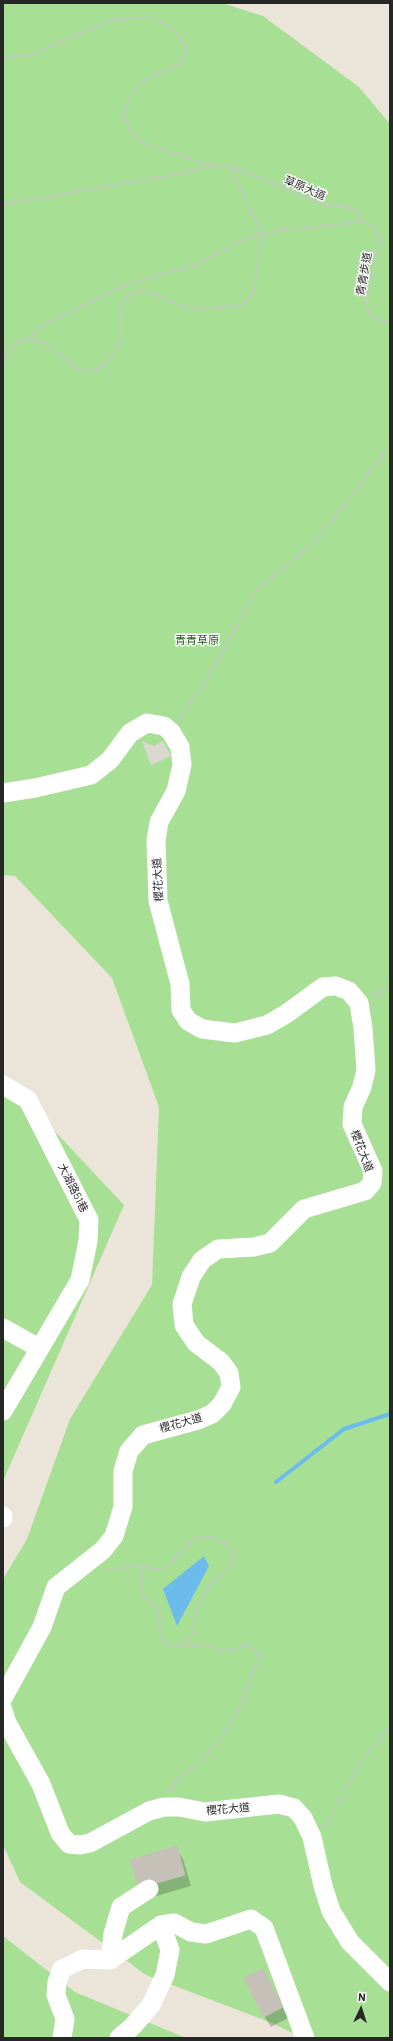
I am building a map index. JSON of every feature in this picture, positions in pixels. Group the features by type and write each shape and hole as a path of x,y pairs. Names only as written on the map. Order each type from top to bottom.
{"street":[{"path":"3,793 35,788 91,775 110,760 130,733 147,723 164,726 171,732"},
{"name":"櫻花大道","path":"3,1698 42,1627 56,1587 99,1554 114,1536 123,1507 123,1472 129,1451 143,1435 198,1420 212,1414 222,1404 231,1387 229,1373 221,1362 196,1343 184,1325 182,1304 191,1277 202,1260 218,1249 254,1247 270,1243 304,1210 365,1191 372,1183 373,1172 352,1124 353,1107 362,1087 366,1070 363,1028 359,1003 349,991 336,986 322,987 286,1014 267,1025 235,1033 202,1029 188,1021 181,1010 180,984 158,901 157,834 159,822 176,791 182,765 180,747 171,732"},
{"name":"大湖路51巷","path":"3,1085 28,1100 89,1220 88,1241 80,1280 38,1348 3,1411"},
{"path":"3,1328 38,1348"},
{"name":"櫻花大道","path":"3,1710 7,1723 41,1784 60,1833 69,1844 80,1845 90,1843 149,1811 164,1807 179,1807 205,1812 279,1804 294,1808 303,1818 312,1837 323,1886 331,1911 350,1942 390,1982"},
{"path":"110,1960 114,1934 121,1907 149,1889"},
{"path":"62,2038 65,2019 56,1996 57,1982 62,1969 83,1959 110,1960 161,1925 174,1924 191,1932 206,1934 251,1919 264,1928 305,2038"},
{"path":"119,2038 133,2026 151,2005 165,1975 170,1950 161,1925"}],"path":[{"name":"草原大道","path":"3,58 40,51 111,20 151,18 168,25 185,43 186,52 182,63 148,78 136,87 126,106 124,116 136,138 171,153 214,165 231,167 327,206 344,206 355,209 364,222"},
{"path":"3,204 184,173 214,165"},
{"path":"3,369 4,354 20,341 30,339 48,344 79,369 89,371 99,369 111,358 118,348 121,340 121,308 125,297 134,292 145,291 185,307 203,309 238,306 248,302 254,290 262,234 231,167"},
{"path":"30,339 40,327 110,292 134,282 198,264 240,241 280,230 364,222"},
{"name":"青青步道","path":"364,222 376,229 380,237 367,293 367,308 371,317 390,323"},
{"path":"171,732 209,676 256,591 314,543 390,446"},
{"path":"102,1570 141,1566 160,1568 169,1565 192,1540 200,1537 218,1539 228,1545 233,1552 234,1559 232,1566 209,1586 197,1608 193,1632 189,1640 182,1644"},
{"path":"141,1566 142,1592 145,1597 159,1609 160,1634 163,1640 168,1644 194,1646 207,1644 223,1652 249,1644 260,1653 239,1709 230,1726 209,1752 177,1780 166,1796 164,1807"},
{"path":"312,1837 326,1826 356,1769 390,1725"}],"green space":[{"name":"青青草原","path":"3,3 222,3 263,16 359,87 390,124 390,2038 303,2038 272,2023 146,1975 20,1882 3,1845 3,1579 27,1539 70,1419 152,1285 159,1107 112,978 15,876 3,875"},
{"path":"3,1076 124,1205 3,1481"},
{"path":"3,1936 75,1992 186,2038 3,2038"}],"shaded area":[{"path":"142,741 154,746 163,741 171,756 151,765"}],"water":[{"path":"204,1556 209,1566 177,1626 163,1589"}],"building":[{"path":"177,1846 185,1875 139,1888 130,1860"},
{"path":"263,1969 283,2007 264,2017 244,1978"}],"waterway":[{"path":"276,1482 344,1429 390,1414"}]}
